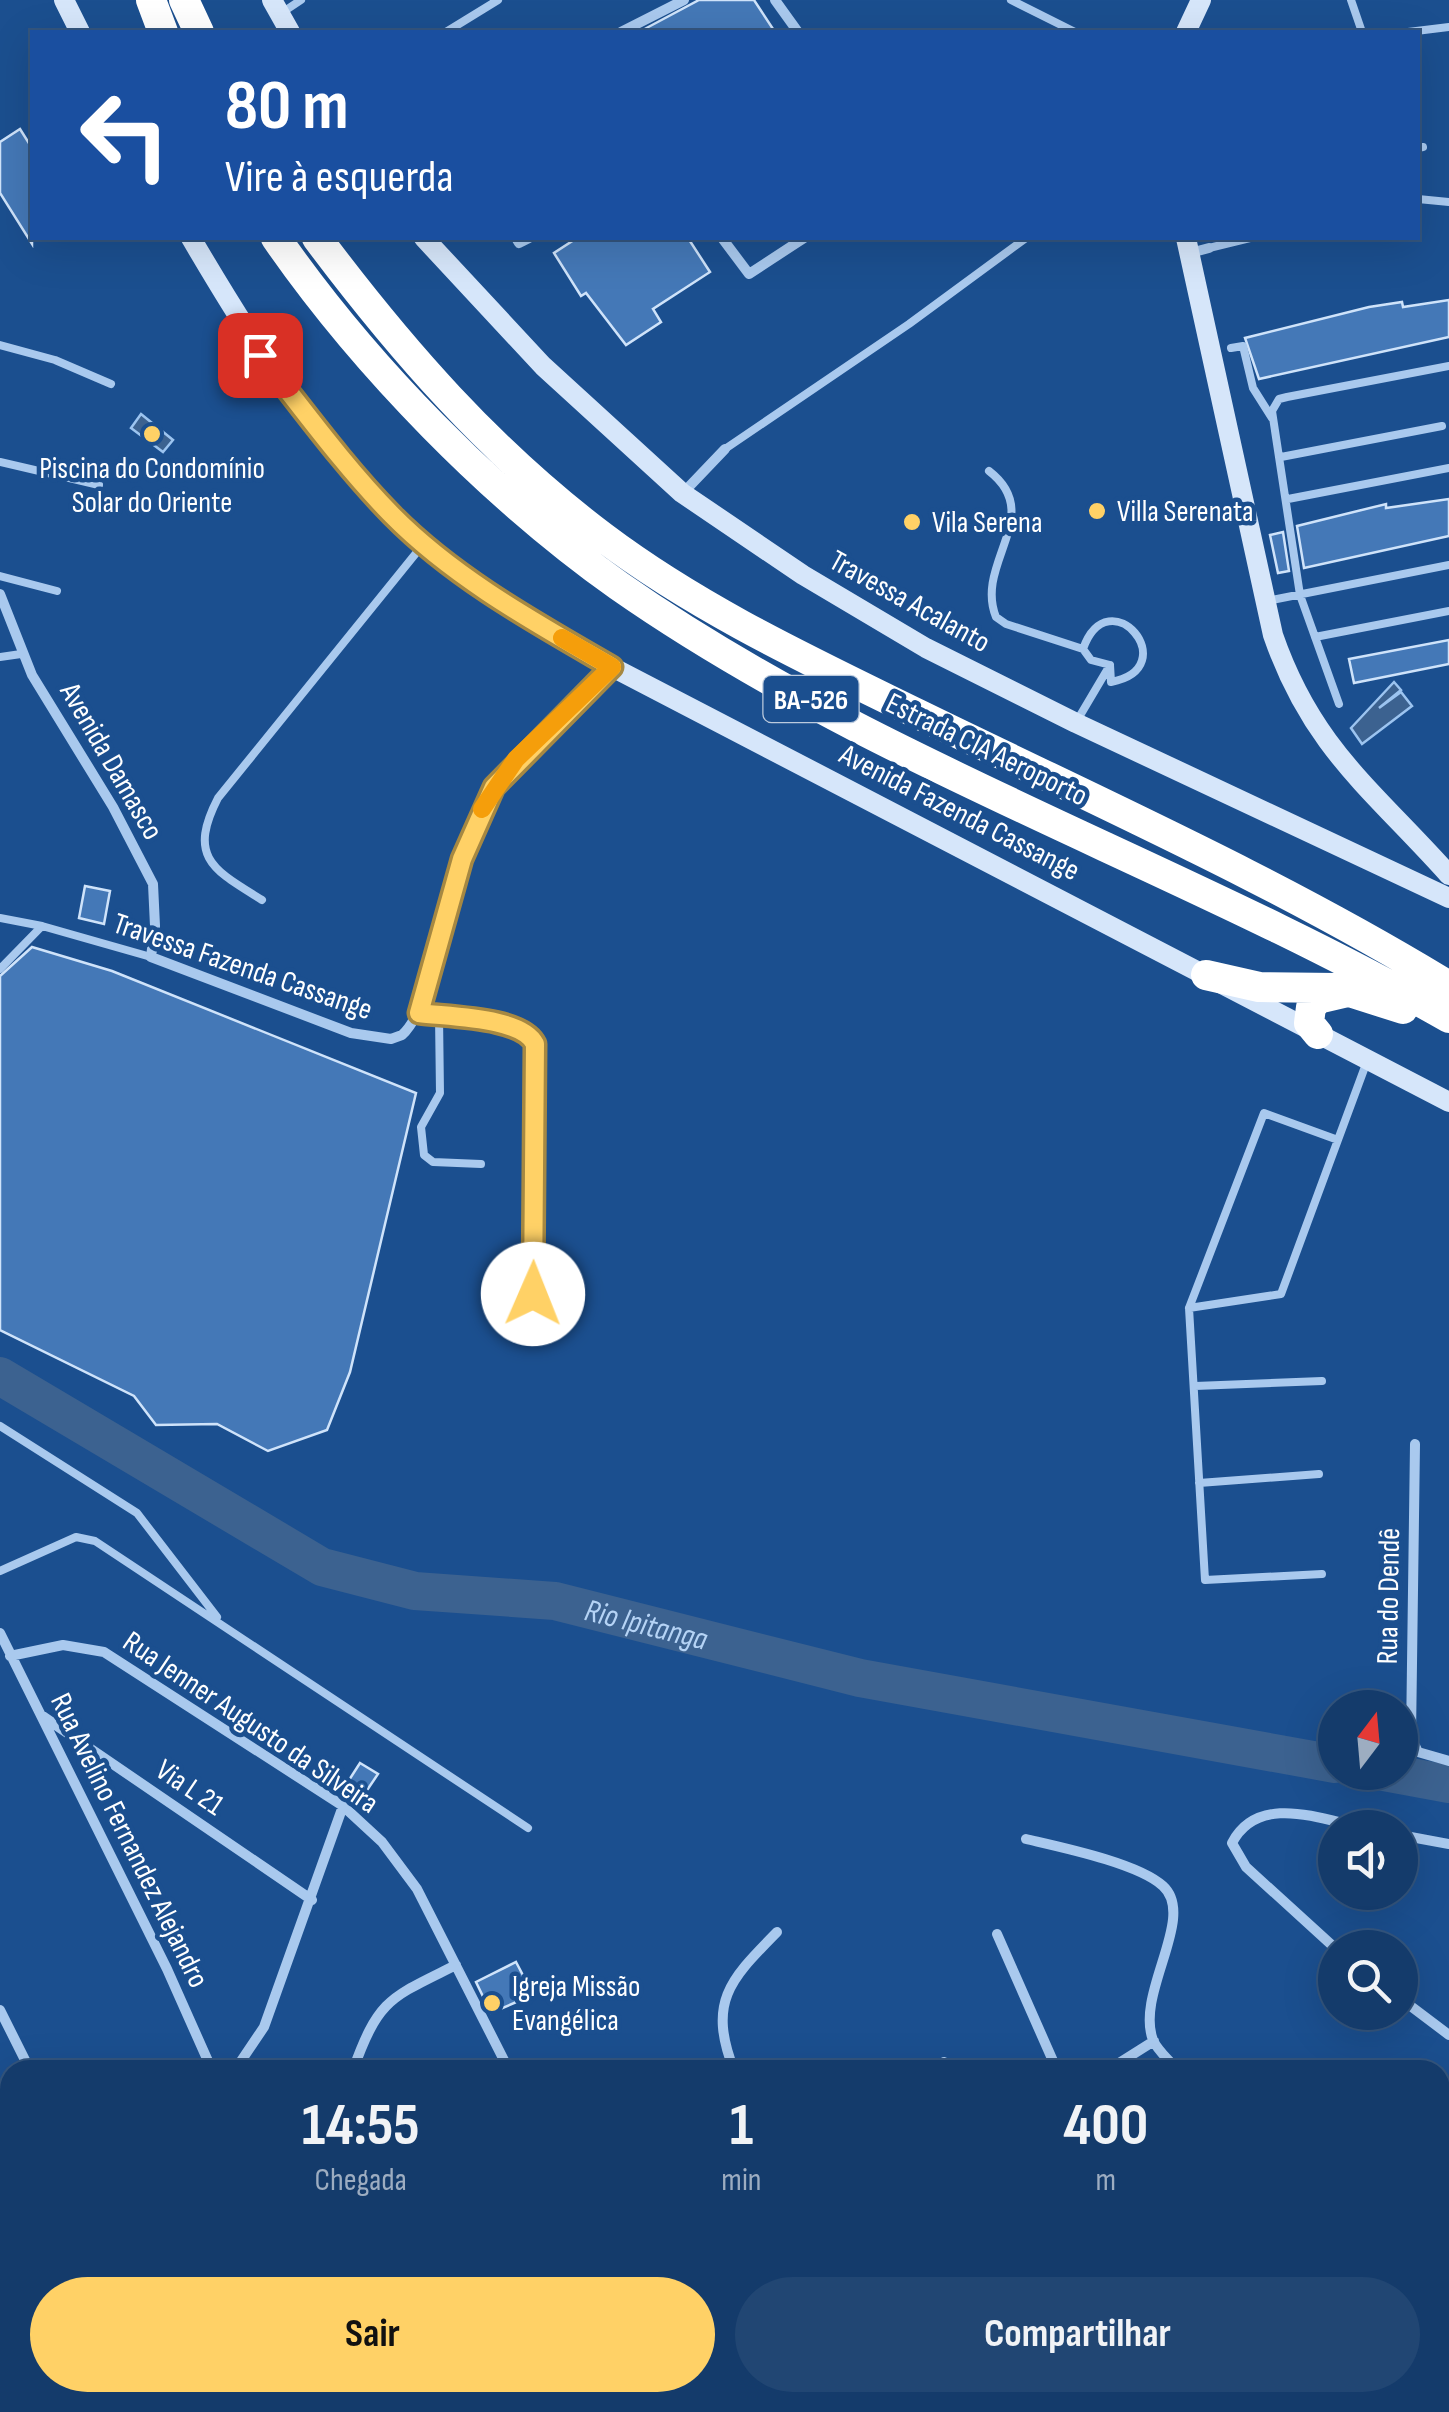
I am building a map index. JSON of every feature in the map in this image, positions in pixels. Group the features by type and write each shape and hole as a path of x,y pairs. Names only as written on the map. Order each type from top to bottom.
{"highway":[{"path":"151,0 163,30"},
{"path":"184,0 198,30"},
{"name":"Estrada CIA Aeroporto","path":"277,240 327,310 395,386 517,502 621,586 700,638 880,736 1266,923 1449,1022"},
{"name":"Estrada CIA Aeroporto","path":"319,240 428,378 482,433 603,537 655,573 788,650 1311,907 1449,986"},
{"path":"1206,975 1260,987 1318,985 1449,1022"},
{"path":"1318,1034 1309,1023 1310,1006 1333,994 1351,992"}],"main road":[{"path":"64,0 79,30"},
{"path":"1187,30 1202,0"},
{"name":"Avenida Fazenda Cassange","path":"192,240 260,355 350,469 424,544 504,604 612,667 1449,1102"},
{"name":"Travessa Acalanto","path":"426,240 542,366 682,493 802,575 911,639 1076,723 1379,861 1449,898"},
{"path":"1195,246 1266,602 1293,690 1319,734 1449,875"},
{"path":"1379,861 1408,859 1414,848 1410,832"}],"street":[{"path":"626,30 684,0"},
{"path":"775,0 797,30"},
{"path":"724,240 749,274 801,240"},
{"path":"682,493 724,449"},
{"name":"Avenida Damasco","path":"0,594 22,654 113,807 153,884 155,926 150,957"},
{"path":"419,1013 462,859 494,787 612,667"},
{"name":"Travessa Fazenda Cassange","path":"150,957 351,1033 391,1039 410,1028 419,1013"},
{"name":"Rua do Dendê","path":"1416,1444 1414,1748 1449,1761"},
{"name":"Rua Avelino Fernandez Alejandro","path":"0,1634 208,2060"},
{"name":"Rua Jenner Augusto da Silveira","path":"10,1656 63,1645 104,1652 343,1806 403,1866 504,2060"},
{"name":"Via L 21","path":"40,1714 312,1900"},
{"path":"243,2060 264,2027 343,1806"},
{"path":"1318,1820 1274,1812 1254,1818 1236,1836 1232,1848 1246,1866 1318,1932"},
{"path":"1026,1838 1100,1857 1163,1885 1175,1916 1152,1987 1154,2041 1169,2060"},
{"path":"1418,1838 1449,1844"},
{"path":"732,2060 722,2018 724,1994 731,1979 777,1932"},
{"path":"997,1934 1053,2060"},
{"path":"357,2060 369,2026 384,2004 456,1964"},
{"path":"0,2010 25,2060"},
{"path":"1418,2012 1449,2035"},
{"path":"1124,2060 1154,2041"}],"lane":[{"path":"281,16 302,0"},
{"path":"449,30 498,0"},
{"path":"1011,0 1071,30"},
{"path":"1351,0 1361,30"},
{"path":"1420,31 1449,28"},
{"path":"1420,199 1449,202"},
{"path":"724,449 909,324 1023,240"},
{"path":"1195,246 1228,240"},
{"path":"0,345 55,360 112,384"},
{"path":"1231,348 1242,346 1252,388 1272,418 1288,499 1300,595 1339,704"},
{"path":"1272,418 1274,405 1287,397 1449,366"},
{"path":"1281,456 1442,426"},
{"path":"0,462 99,485"},
{"path":"1288,499 1449,468"},
{"path":"989,470 1012,494 1014,511 991,588 996,616 1006,624 1082,649 1091,660 1110,665"},
{"path":"262,900 219,873 206,858 203,837 208,816 218,798 424,544"},
{"path":"1266,602 1449,565"},
{"path":"0,576 57,591"},
{"path":"1315,637 1449,611"},
{"path":"1082,649 1088,634 1100,624 1115,621 1130,626 1141,638 1144,654 1138,668 1126,679 1111,682 1110,665"},
{"path":"0,657 22,654"},
{"path":"1076,723 1110,665"},
{"name":"Travessa Fazenda Cassange","path":"0,918 150,957"},
{"path":"0,968 42,926"},
{"path":"419,1013 510,1025 530,1034 535,1044 533,1294"},
{"path":"438,1016 440,1093 421,1128 424,1155 433,1162 481,1164"},
{"path":"1189,1308 1281,1294 1368,1060"},
{"path":"1322,1574 1205,1580 1189,1308 1264,1114 1338,1140"},
{"path":"1195,1386 1322,1381"},
{"path":"0,1426 136,1513 186,1571 219,1621"},
{"path":"1199,1482 1318,1474"},
{"path":"0,1571 61,1542 84,1537 219,1621 528,1828"}],"water":[{"name":"Piscina do Condomínio Solar do Oriente","path":"141,414 173,440 163,452 131,428"},
{"path":"1394,682 1401,690 1379,708 1401,692 1412,706 1362,744 1351,728"}],"building":[{"path":"699,0 754,0 774,30 643,30"},
{"path":"20,129 30,145 32,244 0,193 0,142"},
{"path":"574,240 689,240 710,272 653,309 661,322 626,345 586,293 581,296 554,253"},
{"path":"1449,300 1449,337 1259,379 1245,338 1369,307"},
{"path":"1449,499 1449,536 1304,568 1297,526 1386,504 1386,508"},
{"path":"1283,532 1289,571 1278,573 1270,535"},
{"path":"1449,640 1449,664 1354,683 1349,659"},
{"path":"85,886 110,891 104,924 79,918"},
{"path":"32,947 112,971 416,1093 350,1372 327,1430 268,1451 217,1424 156,1425 134,1396 0,1330 0,976"},
{"path":"360,1763 378,1774 359,1802 342,1791"},
{"path":"516,1962 526,1981 515,1987 521,2000 491,2013 476,1982"}],"waterway":[{"name":"Rio Ipitanga","path":"0,1376 322,1567 415,1591 555,1601 860,1678 1318,1761"},
{"name":"Rio Ipitanga","path":"1418,1778 1449,1784"}],"slow traffic":[{"path":"482,809 516,759 612,667 562,638"}],"place":[{"name":"Piscina do Condomínio Solar do Oriente","path":"152,434"},
{"name":"Villa Serenata","path":"1097,511"},
{"name":"Vila Serena","path":"912,522"},
{"name":"Igreja Missão Evangélica","path":"492,2003"}],"route":[{"path":"260,355 350,469 424,544 504,604 612,667 516,759 476,819 419,1013 522,1028 535,1044 533,1294"}]}
